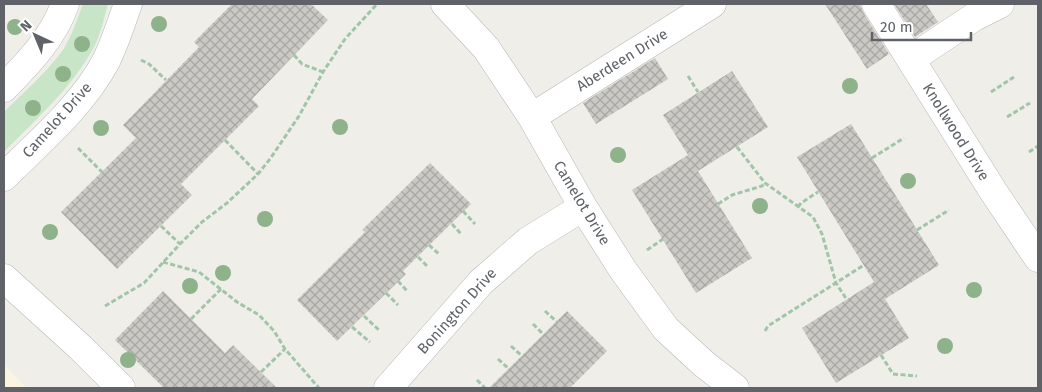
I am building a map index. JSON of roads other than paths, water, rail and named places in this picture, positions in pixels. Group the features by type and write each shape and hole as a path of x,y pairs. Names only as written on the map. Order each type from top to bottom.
{"street":[{"path":"4,88 34,56 59,21 65,4"},
{"name":"Camelot Drive","path":"4,177 50,132 94,81 116,39 128,4"},
{"name":"Camelot Drive","path":"445,4 486,48 532,117 583,207 623,270 666,329 704,364 735,388"},
{"name":"Aberdeen Drive","path":"532,117 712,4"},
{"name":"Knollwood Drive","path":"876,4 993,191 1038,258"},
{"path":"911,58 974,17 1000,4"},
{"name":"Bonington Drive","path":"388,388 481,282 528,241 583,207"},
{"path":"4,278 81,348 121,388"}]}
